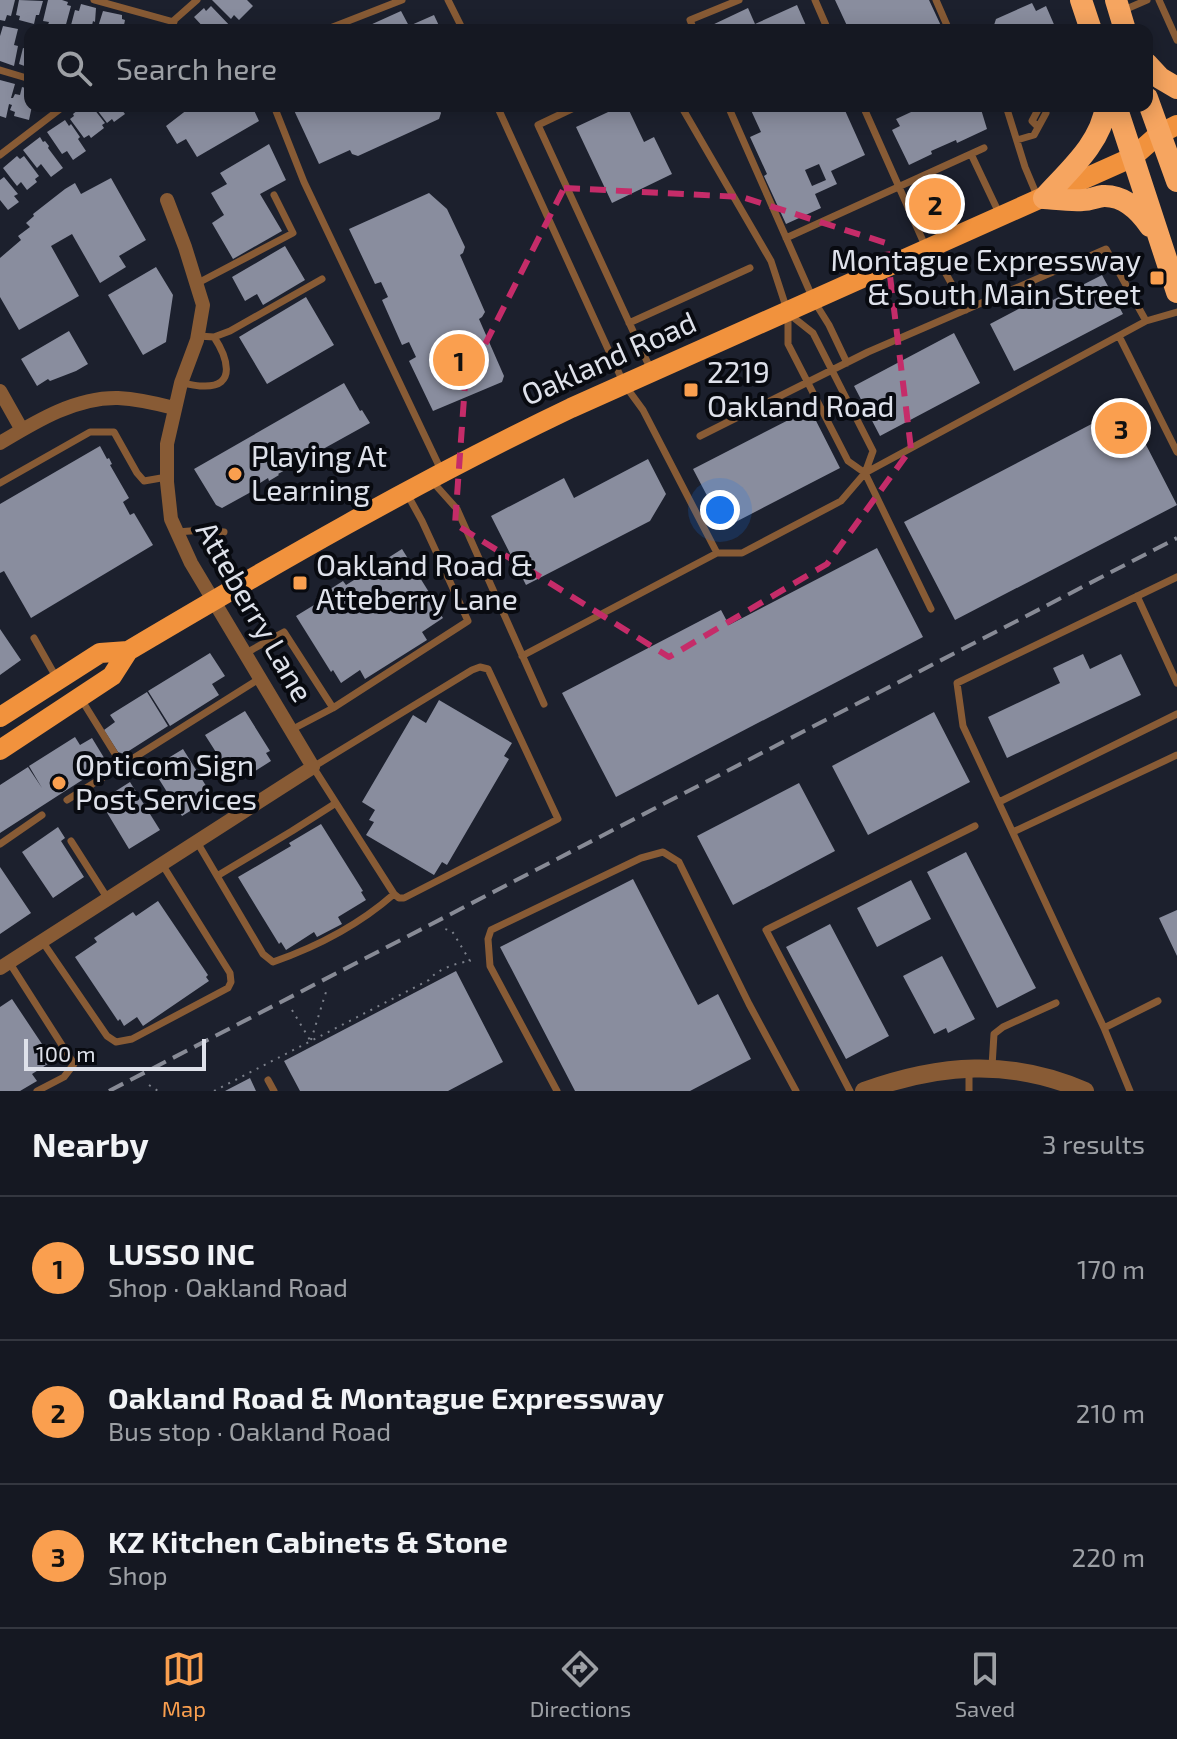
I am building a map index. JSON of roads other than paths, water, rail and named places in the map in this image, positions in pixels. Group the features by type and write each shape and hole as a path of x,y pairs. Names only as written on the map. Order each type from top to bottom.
{"highway":[{"path":"1081,0 1089,24"},
{"path":"1153,70 1177,88"},
{"path":"1153,109 1170,140 1177,181"},
{"path":"1041,199 1091,145 1102,127 1105,112"},
{"path":"1118,112 1177,292"},
{"path":"1041,199 1085,200 1114,196 1140,211 1161,243"}],"main road":[{"name":"Oakland Road","path":"0,750 112,676 128,651 435,475 624,384 1170,140"},
{"name":"Oakland Road","path":"0,717 100,653 128,651"}],"street":[{"name":"Atteberry Lane","path":"167,200 203,305 198,336 181,383 167,444 171,519 191,563 313,767"},
{"path":"0,391 22,430"},
{"path":"0,443 59,411 98,399 142,400 174,408"},
{"path":"3,966 313,767"},
{"path":"864,1091 901,1078 969,1068 1024,1072 1085,1091"}],"lane":[{"path":"94,0 174,22"},
{"path":"340,24 402,0"},
{"path":"448,0 460,24"},
{"path":"692,24 690,20 739,0"},
{"path":"815,0 825,24"},
{"path":"936,0 946,24"},
{"path":"1120,14 1147,0"},
{"path":"1159,0 1172,19 1176,36"},
{"path":"171,24 194,1"},
{"path":"0,70 24,77"},
{"path":"0,155 56,112"},
{"path":"276,112 304,182 435,475 457,509 544,704"},
{"path":"500,112 624,384 643,410 717,553"},
{"path":"565,112 538,125 652,372"},
{"path":"684,112 771,261 788,313 788,344 848,461 865,473 931,609"},
{"path":"731,112 814,301 847,363"},
{"path":"866,112 927,250 945,272 966,310"},
{"path":"1008,112 1041,199"},
{"path":"1017,140 1034,135 1042,112"},
{"path":"786,238 984,148"},
{"path":"971,154 1000,217"},
{"path":"196,284 293,233 274,195"},
{"path":"700,436 847,363 1106,249 1146,321"},
{"path":"629,323 750,268"},
{"path":"198,336 214,337 230,331 322,279"},
{"path":"865,473 1146,321 1177,312"},
{"path":"522,656 717,553 742,553 841,501 865,473 873,451 813,333 788,313"},
{"path":"1119,336 1177,452"},
{"path":"181,383 203,386 224,379 228,370 224,352 214,337"},
{"path":"0,483 90,432 100,430 114,432 144,481 167,477"},
{"path":"291,730 333,708 468,621 405,491"},
{"path":"177,532 224,532"},
{"path":"1130,1091 1104,1028 963,726 957,683 1177,577"},
{"path":"1137,596 1177,683"},
{"path":"246,653 284,632 333,708"},
{"path":"34,638 57,679"},
{"path":"480,667 488,669 558,819 399,898 336,803 313,767 480,667"},
{"path":"67,800 261,678"},
{"path":"80,697 122,765"},
{"path":"999,802 1177,714"},
{"path":"1013,832 1177,755"},
{"path":"217,876 336,803"},
{"path":"0,844 42,815"},
{"path":"850,1091 766,930 975,826"},
{"path":"71,841 108,899"},
{"path":"196,842 263,954 273,962 300,953 334,934 394,894"},
{"path":"557,1091 490,966 488,939 491,930 641,858 663,852 679,862 796,1091"},
{"path":"42,941 107,1036 116,1042 132,1039 228,988 230,973 162,864"},
{"path":"3,966 74,1064 64,1077 37,1091"},
{"path":"1104,1028 1158,1001"},
{"path":"992,1069 994,1034 1056,1003"},
{"path":"969,1068 969,1091"},
{"path":"268,1080 274,1091"}],"railway":[{"path":"109,1091 1177,538"}],"place":[{"name":"Oakland Road & Montague Expressway","path":"935,204"},
{"name":"Montague Expressway & South Main Street","path":"1157,278"},
{"name":"LUSSO INC","path":"459,360"},
{"name":"2219 Oakland Road","path":"691,390"},
{"name":"KZ Kitchen Cabinets & Stone","path":"1121,428"},
{"name":"Playing At Learning","path":"235,474"},
{"name":"Oakland Road & Atteberry Lane","path":"300,583"},
{"name":"Opticom Sign Post Services","path":"59,783"}]}
